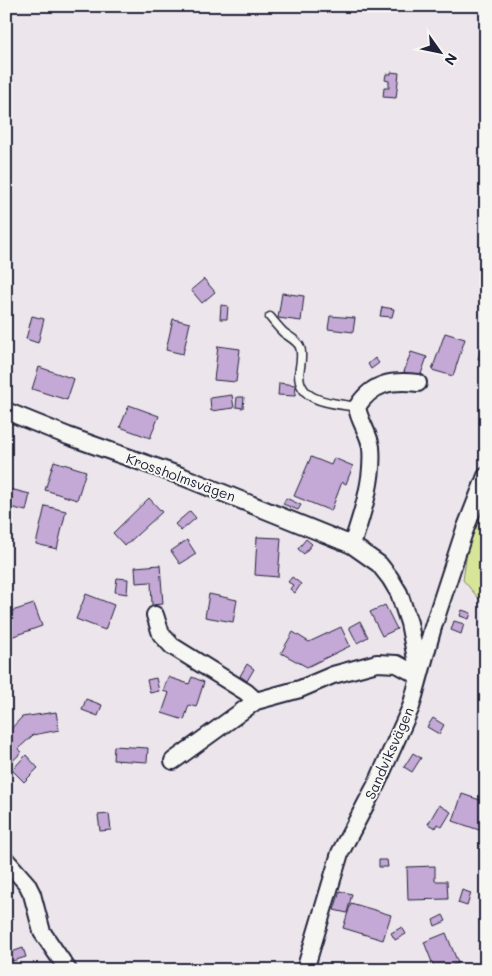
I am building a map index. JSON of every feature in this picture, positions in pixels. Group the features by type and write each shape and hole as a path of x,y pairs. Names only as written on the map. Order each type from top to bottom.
{"street":[{"path":"352,545 363,513 371,462 369,440 360,420 357,407 364,396 373,389 388,383 400,381 418,383"},
{"name":"Krossholmsvägen","path":"7,412 68,436 190,479 352,545 379,564 400,593 409,623 419,676"},
{"name":"Sandviksvägen","path":"305,970 340,853 396,744 411,707 464,532 486,476"},
{"path":"154,615 161,634 172,646 246,692 256,701"},
{"path":"173,761 256,701 300,689 333,675 377,662 397,664 419,676"},
{"path":"6,860 27,884 32,894 42,932 68,970"}],"lane":[{"path":"270,317 277,326 300,346 300,383 302,389 316,399 357,407"}],"green space":[{"path":"486,498 486,607 463,580 468,546"}],"building":[{"path":"391,72 399,73 396,98 383,97 384,88 389,88 389,81 385,80 386,74 391,74"},
{"path":"204,279 215,292 202,303 191,290"},
{"path":"282,293 304,296 301,321 278,318"},
{"path":"221,305 228,306 227,319 220,319"},
{"path":"382,307 394,309 392,317 380,316"},
{"path":"32,316 44,319 38,343 26,339"},
{"path":"330,316 355,318 353,332 328,329"},
{"path":"173,319 190,323 183,354 166,350"},
{"path":"445,333 465,339 453,376 432,370"},
{"path":"486,334 486,361 478,359"},
{"path":"218,346 240,349 236,382 214,380"},
{"path":"411,352 427,357 420,377 404,372"},
{"path":"375,358 379,363 371,369 368,364"},
{"path":"39,367 74,379 67,400 32,389"},
{"path":"279,383 296,385 295,396 278,395"},
{"path":"232,395 234,408 211,411 210,398"},
{"path":"237,397 244,397 243,408 236,407"},
{"path":"129,405 159,416 150,438 120,427"},
{"path":"311,457 331,465 334,458 353,466 346,484 342,482 331,511 294,496"},
{"path":"54,461 86,471 77,500 45,490"},
{"path":"10,489 30,494 26,511 6,506"},
{"path":"149,498 162,512 125,546 113,533"},
{"path":"286,498 301,505 298,510 283,504"},
{"path":"45,506 66,511 57,549 36,544"},
{"path":"190,511 196,518 181,531 175,524"},
{"path":"257,537 281,538 278,577 255,575"},
{"path":"306,539 312,544 304,554 298,549"},
{"path":"187,540 196,554 180,564 171,551"},
{"path":"160,565 163,604 152,605 151,582 136,583 135,567"},
{"path":"292,577 301,584 295,593 290,589 293,585 288,582"},
{"path":"117,578 128,579 127,594 115,592"},
{"path":"86,594 114,605 105,630 76,619"},
{"path":"209,594 237,600 233,622 205,617"},
{"path":"34,604 42,626 11,637 6,622 6,613"},
{"path":"385,605 397,629 382,636 370,612"},
{"path":"462,610 471,613 469,619 460,616"},
{"path":"360,621 368,637 357,643 349,627"},
{"path":"454,621 464,624 461,634 451,630"},
{"path":"341,627 350,646 307,667 281,653 293,632 309,642"},
{"path":"247,664 254,669 247,681 240,676"},
{"path":"168,677 189,684 192,677 204,682 196,707 189,705 184,720 162,713 169,693 163,691"},
{"path":"156,678 159,691 150,693 147,680"},
{"path":"86,699 102,705 98,716 82,710"},
{"path":"56,712 59,730 33,735 18,749 22,752 7,766 6,734 22,717"},
{"path":"433,718 444,725 439,734 427,727"},
{"path":"114,746 148,748 147,762 113,760"},
{"path":"413,753 421,758 412,772 404,767"},
{"path":"26,755 38,768 24,782 12,770"},
{"path":"462,794 486,802 486,820 482,831 453,821"},
{"path":"439,805 451,812 442,827 437,824 435,828 428,824"},
{"path":"109,814 111,830 100,831 98,815"},
{"path":"379,860 387,860 388,867 379,867"},
{"path":"435,866 435,881 447,881 448,899 408,900 407,867"},
{"path":"462,890 471,893 467,906 458,903"},
{"path":"340,891 352,894 347,913 334,910"},
{"path":"351,903 391,915 383,940 343,928"},
{"path":"443,915 446,921 435,926 433,920"},
{"path":"402,927 406,934 395,940 391,933"},
{"path":"446,933 458,963 441,970 435,970 424,942"},
{"path":"23,948 26,957 9,962 6,954"}]}
